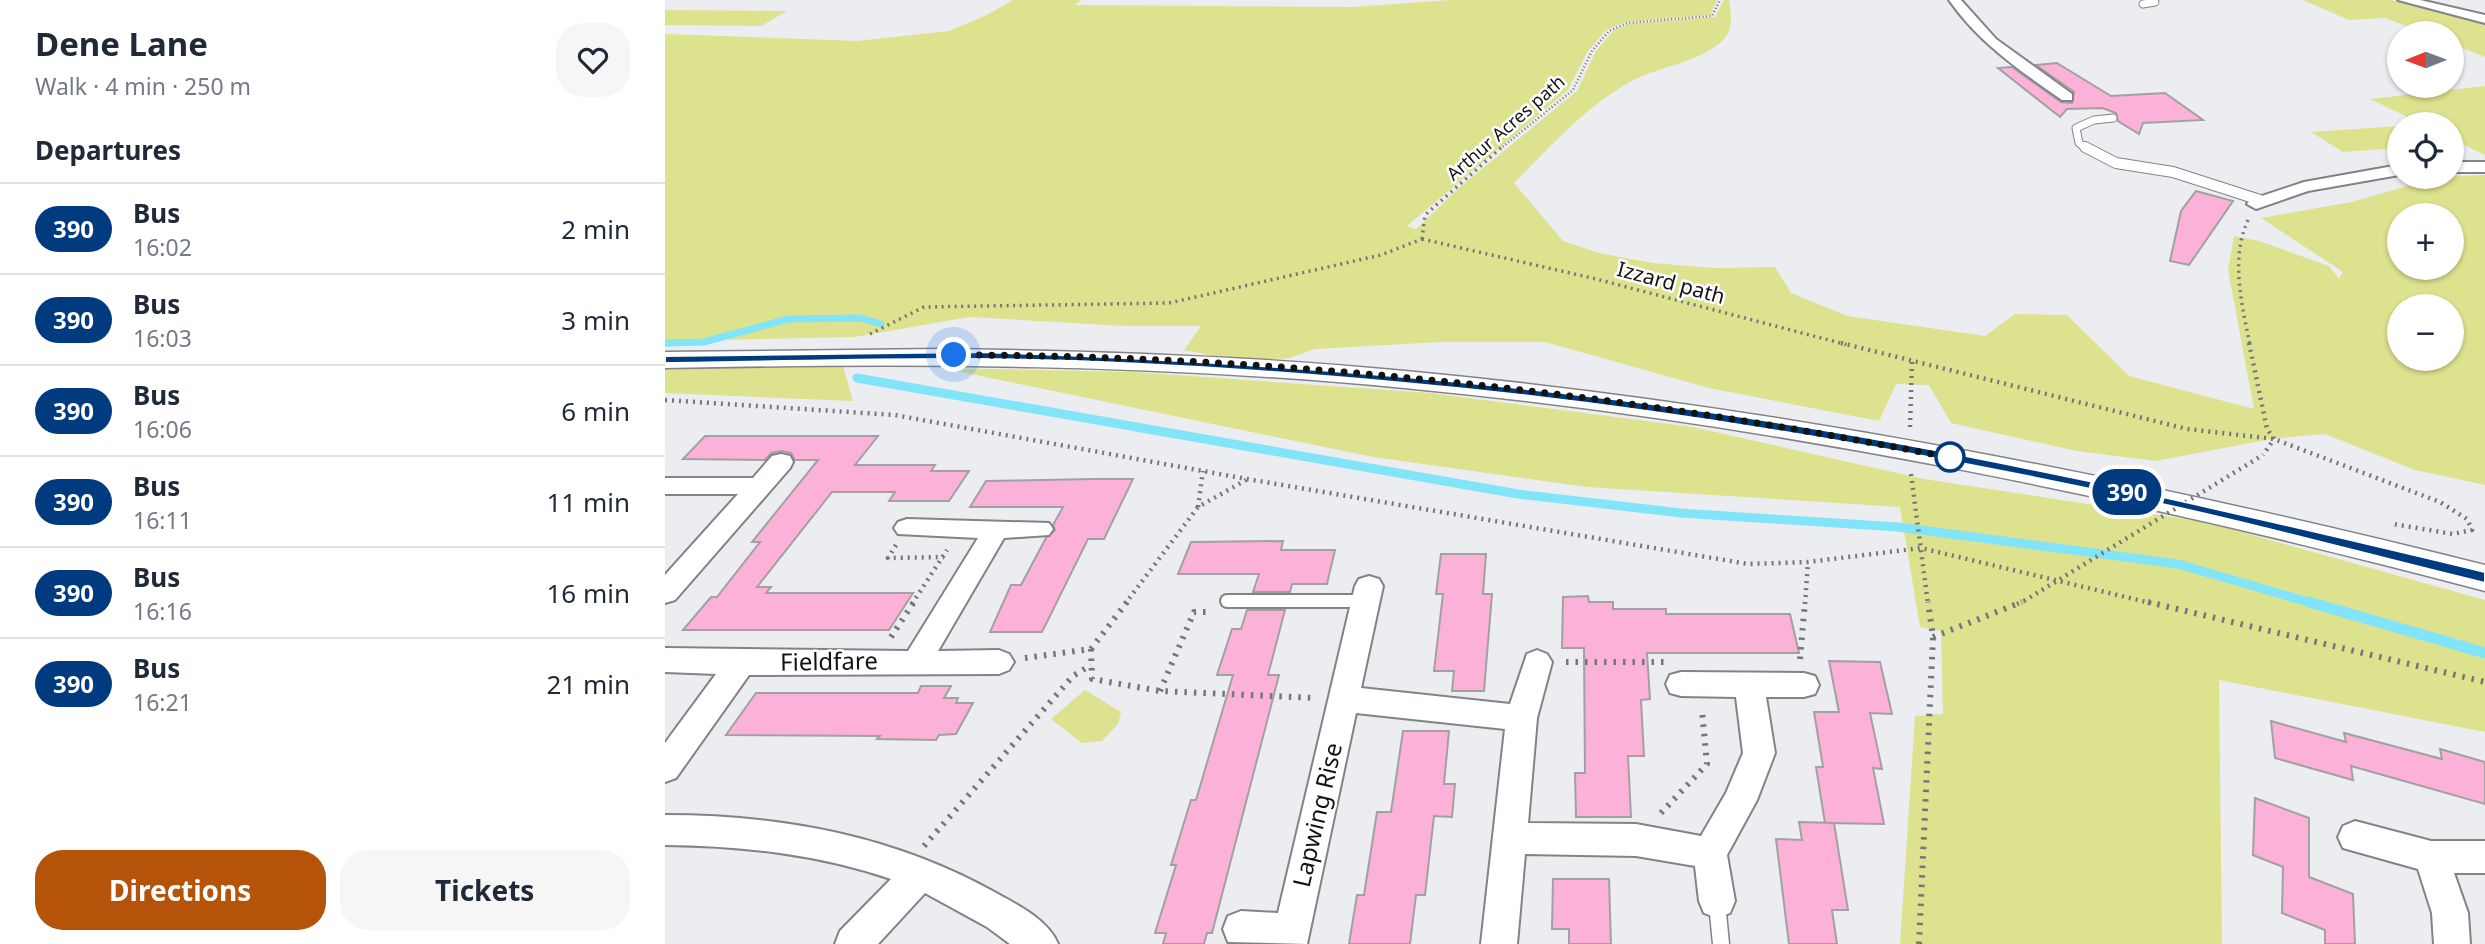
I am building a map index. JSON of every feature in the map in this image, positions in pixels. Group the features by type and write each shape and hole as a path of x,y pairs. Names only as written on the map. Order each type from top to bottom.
{"street":[{"path":"1955,0 1977,31 1992,44 2067,97"},
{"path":"2405,0 2485,19"},
{"path":"2464,167 2485,167"},
{"path":"2258,202 2304,187 2387,172"},
{"path":"665,360 979,355 1270,369 1404,379 1677,411 1909,449 2159,499 2485,578"},
{"path":"665,593 781,462"},
{"path":"665,486 758,486"},
{"path":"907,528 1040,529"},
{"path":"917,661 996,530"},
{"name":"Lapwing Rise","path":"1241,929 1290,938 1367,594"},
{"name":"Fieldfare","path":"665,660 741,663 999,662"},
{"path":"1499,944 1512,838 1522,718 1537,662"},
{"path":"665,768 741,663"},
{"path":"1691,684 1804,685"},
{"path":"1717,901 1710,853 1740,800 1759,753 1749,685"},
{"path":"1344,699 1522,718"},
{"path":"665,830 746,833 812,841 912,870 990,910 1040,944"},
{"path":"2355,837 2431,857 2485,857"},
{"path":"1512,838 1636,840 1710,853"},
{"path":"2431,857 2450,913 2452,944"},
{"path":"853,944 912,870"}],"lane":[{"path":"2143,4 2155,2 2153,0"},
{"path":"2113,118 2094,120 2076,128 2079,144 2093,155 2117,163 2187,176 2258,202"},
{"path":"1223,607 1367,594"},
{"path":"1717,901 1721,944"}],"path":[{"name":"Arthur Acres path","path":"1422,239 1425,215 1471,173 1573,90 1592,51 1609,31 1627,23 1712,16 1720,0"},
{"path":"1933,637 2024,601 2263,455 2274,439 2267,429 2238,274 2243,230 2258,202"},
{"path":"894,324 924,307 1169,303 1381,255 1422,239"},
{"name":"Izzard path","path":"1422,239 1596,279 1912,362 2187,429 2274,439 2455,509 2467,519 2472,530 2453,534 2381,523"},
{"path":"1909,449 1912,362"},
{"path":"665,400 895,415 1247,480 1748,564 1808,562 1921,548 2485,682"},
{"path":"1198,507 1203,471"},
{"path":"1247,480 1198,507 1091,649 1093,678 1160,691 1344,699"},
{"path":"1913,496 1933,637 1919,944"},
{"path":"907,528 887,558 980,557"},
{"path":"875,661 960,530"},
{"path":"1804,685 1799,662 1808,562"},
{"path":"1160,691 1194,612 1223,607"},
{"path":"999,662 1091,649"},
{"path":"1537,662 1681,662 1691,684 1707,764 1636,840"},
{"path":"912,870 953,816 1073,676 1091,664"}],"green space":[{"path":"1013,0 1081,0 1075,5 1353,7 1450,0 1717,0 1710,15 1625,22 1606,30 1588,51 1568,90 1407,226 1416,229 1460,187 1577,91 1596,51 1613,31 1628,24 1715,17 1724,0 1729,0 1730,26 1726,36 1714,48 1641,77 1614,92 1569,128 1514,183 1563,241 1599,253 1652,263 1714,268 1775,267 1791,293 1847,316 1985,336 2015,314 2067,315 2129,376 2254,409 2228,270 2234,236 2259,241 2329,266 2339,279 2343,272 2261,218 2352,202 2397,189 2464,189 2464,176 2485,175 2485,485 2415,470 2325,434 2271,439 2156,461 2077,451 1951,423 1929,385 1896,384 1879,421 1709,388 1545,342 1440,342 1315,349 1289,358 1239,361 1184,350 1201,326 1124,326 970,317 854,337 665,341 665,34 857,41 949,31 987,15"},
{"path":"2303,0 2390,0 2485,22 2485,57 2464,49 2464,21 2393,21 2385,18 2349,20"},
{"path":"665,10 787,11 761,26 665,25"},
{"path":"2485,86 2485,155 2464,145 2464,112 2397,112 2370,99 2464,98 2464,88"},
{"path":"2387,127 2387,149 2343,152 2311,132"},
{"path":"843,366 853,401 665,393 665,369"},
{"path":"942,368 1134,372 1430,393 1693,427 1924,479 2205,522 2485,600 2485,732 2219,680 2222,944 1900,944 1915,716 1943,714 1941,631 1920,627 1900,507 1587,487 1373,457"},
{"path":"1085,690 1121,712 1118,724 1102,741 1082,743 1051,719"}],"building":[{"path":"2057,63 2111,96 2165,93 2203,120 2143,123 2139,134 2118,121 2116,113 2102,108 2067,109 2060,117 1998,68 2012,67 2061,102 2072,103 2074,92 2036,65"},
{"path":"2196,191 2233,201 2189,265 2170,261 2181,211"},
{"path":"705,436 878,436 855,465 935,465 931,471 969,471 949,501 889,501 895,492 832,492 757,587 771,587 766,593 913,593 889,630 683,630 711,597 717,597 760,542 752,542 818,460 795,460 791,453 782,451 771,453 765,460 683,459"},
{"path":"1133,479 1104,539 1088,539 1042,632 990,632 1011,585 1021,585 1046,538 1055,530 1053,525 1063,507 970,507 986,481"},
{"path":"1283,541 1281,550 1335,550 1327,584 1292,584 1290,592 1253,592 1259,574 1178,574 1191,542"},
{"path":"1441,554 1486,554 1483,594 1492,594 1484,691 1452,691 1454,671 1434,671 1443,594 1436,594"},
{"path":"1588,596 1589,602 1613,602 1613,609 1666,609 1666,614 1790,614 1799,653 1647,653 1650,699 1641,700 1644,756 1628,756 1631,817 1576,817 1575,773 1585,773 1584,648 1562,648 1563,597"},
{"path":"1247,610 1285,610 1268,675 1279,675 1212,933 1207,933 1204,944 1163,944 1166,933 1155,933 1176,865 1171,865 1191,800 1196,800 1233,675 1217,675 1232,629 1241,629"},
{"path":"1829,661 1880,662 1892,714 1870,713 1882,769 1873,768 1884,824 1825,823 1816,767 1823,767 1814,712 1839,712"},
{"path":"921,686 951,686 944,698 958,698 956,703 973,703 956,734 939,735 936,740 877,739 880,736 726,735 756,693 918,693"},
{"path":"2271,721 2346,742 2344,733 2442,759 2440,749 2485,762 2485,804 2351,766 2353,780 2275,758"},
{"path":"1403,731 1449,731 1444,784 1455,784 1452,817 1434,816 1425,895 1416,895 1410,944 1349,944 1357,895 1364,895 1377,812 1391,812"},
{"path":"2255,798 2309,818 2309,877 2353,894 2355,944 2325,944 2325,930 2282,913 2283,867 2253,855"},
{"path":"1799,822 1834,823 1848,910 1832,910 1837,944 1789,944 1776,839 1802,840"},
{"path":"1553,879 1609,879 1611,944 1569,944 1569,929 1552,929"}],"waterway":[{"path":"665,343 704,342 788,319 860,318 881,324"},
{"path":"857,378 1518,494 1681,513 1898,527 2178,564 2315,604"},
{"path":"2309,602 2485,653"}],"bus line":[{"name":"390","path":"665,360 979,355 1119,360 1404,379 1557,396 1690,413 1909,449 2172,502 2485,578"}],"route":[{"path":"954,355 1119,360 1404,379 1690,413 1962,460 1950,457"}]}
